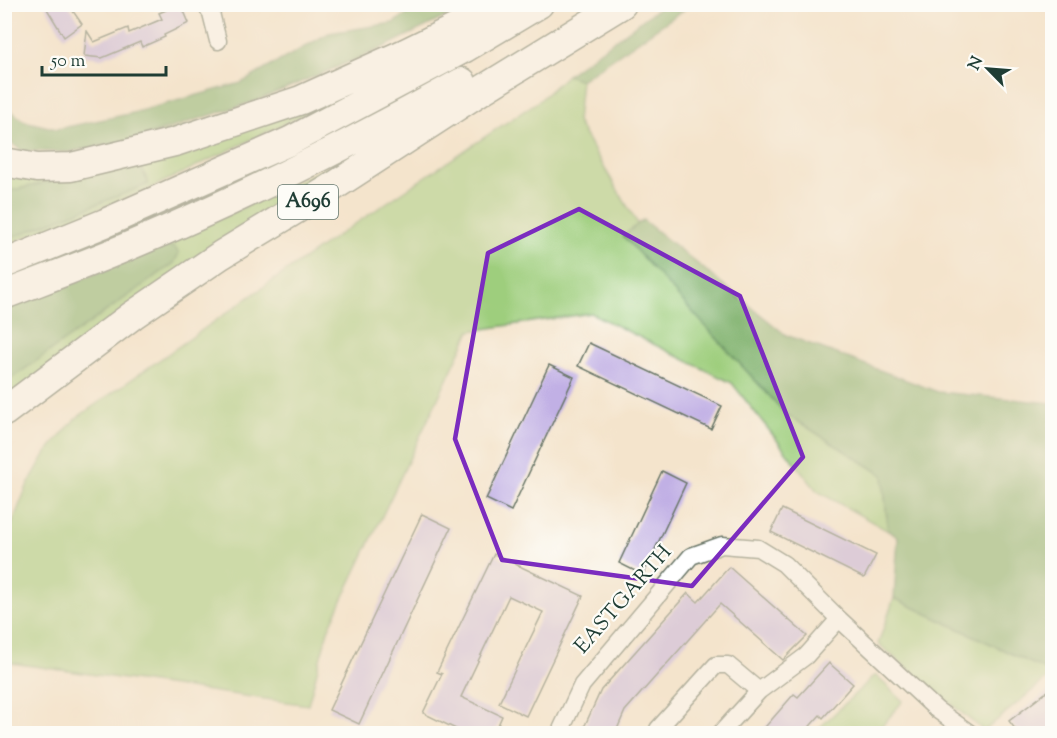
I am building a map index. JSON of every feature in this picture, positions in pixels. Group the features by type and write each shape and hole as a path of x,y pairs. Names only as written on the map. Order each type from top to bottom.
{"highway":[{"path":"4,162 37,168 71,166 175,142 301,100 403,54 505,4"},
{"path":"4,264 105,223 290,141 465,48 539,4"},
{"name":"A696","path":"4,296 135,243 348,143 530,45 596,4"},
{"name":"A696","path":"4,412 133,315 221,255 622,4"}],"street":[{"path":"205,4 211,13 218,41"},
{"name":"EASTGARTH","path":"559,734 582,685 691,556 722,545 758,548 784,564 839,619 937,710 971,734"},
{"path":"720,734 759,691 806,656 839,619"},
{"path":"658,734 658,729 716,665 728,664 759,691"}],"highlighted area":[{"path":"579,209 740,296 803,457 692,586 502,560 455,439 488,253"}],"green space":[{"path":"422,5 470,5 378,50 256,101 132,140 69,152 23,151 5,139 4,105 24,121 57,129 129,114 241,83 329,33 393,23"},
{"path":"663,5 691,5 581,80 567,75"},
{"path":"567,75 581,80 577,122 638,224 624,235 786,414 883,475 888,531 817,491 732,383 591,313 470,331 328,630 308,705 5,662 4,544 27,486 46,453 75,419 325,244 540,100"},
{"path":"381,77 149,189 5,245 5,240 148,184 138,161 5,192 5,173"},
{"path":"360,151 359,155 5,399 5,383 174,263 162,246"},
{"path":"138,161 149,184 5,240 5,192"},
{"path":"643,220 786,335 938,392 1052,403 1052,673 894,598 898,537 888,531 883,475 786,414 623,236"},
{"path":"162,246 174,247 179,253 174,263 5,383 5,310"},
{"path":"894,598 1052,674 984,731 878,644"},
{"path":"875,675 903,701 876,733 814,733"}],"building":[{"path":"44,4 68,4 82,24 64,37"},
{"path":"163,4 181,4 189,23 142,47 140,42 102,58 84,56 87,31 94,42 128,28 129,33 162,19 159,13 166,10"},
{"path":"589,343 722,406 711,429 578,366"},
{"path":"549,365 574,377 511,511 486,499"},
{"path":"662,471 686,483 643,575 619,563"},
{"path":"782,509 876,555 864,578 771,532"},
{"path":"422,514 451,528 359,724 329,710"},
{"path":"494,554 583,596 526,716 499,703 543,612 509,596 461,697 502,716 494,734 466,734 423,713 442,674 437,672"},
{"path":"729,567 807,636 783,660 720,604 625,711 615,734 581,734 601,690 688,593 698,602"},
{"path":"829,663 853,684 823,718 820,715 803,734 759,734 794,694 798,697"},
{"path":"1053,687 1053,734 1019,734 1009,721"}]}
